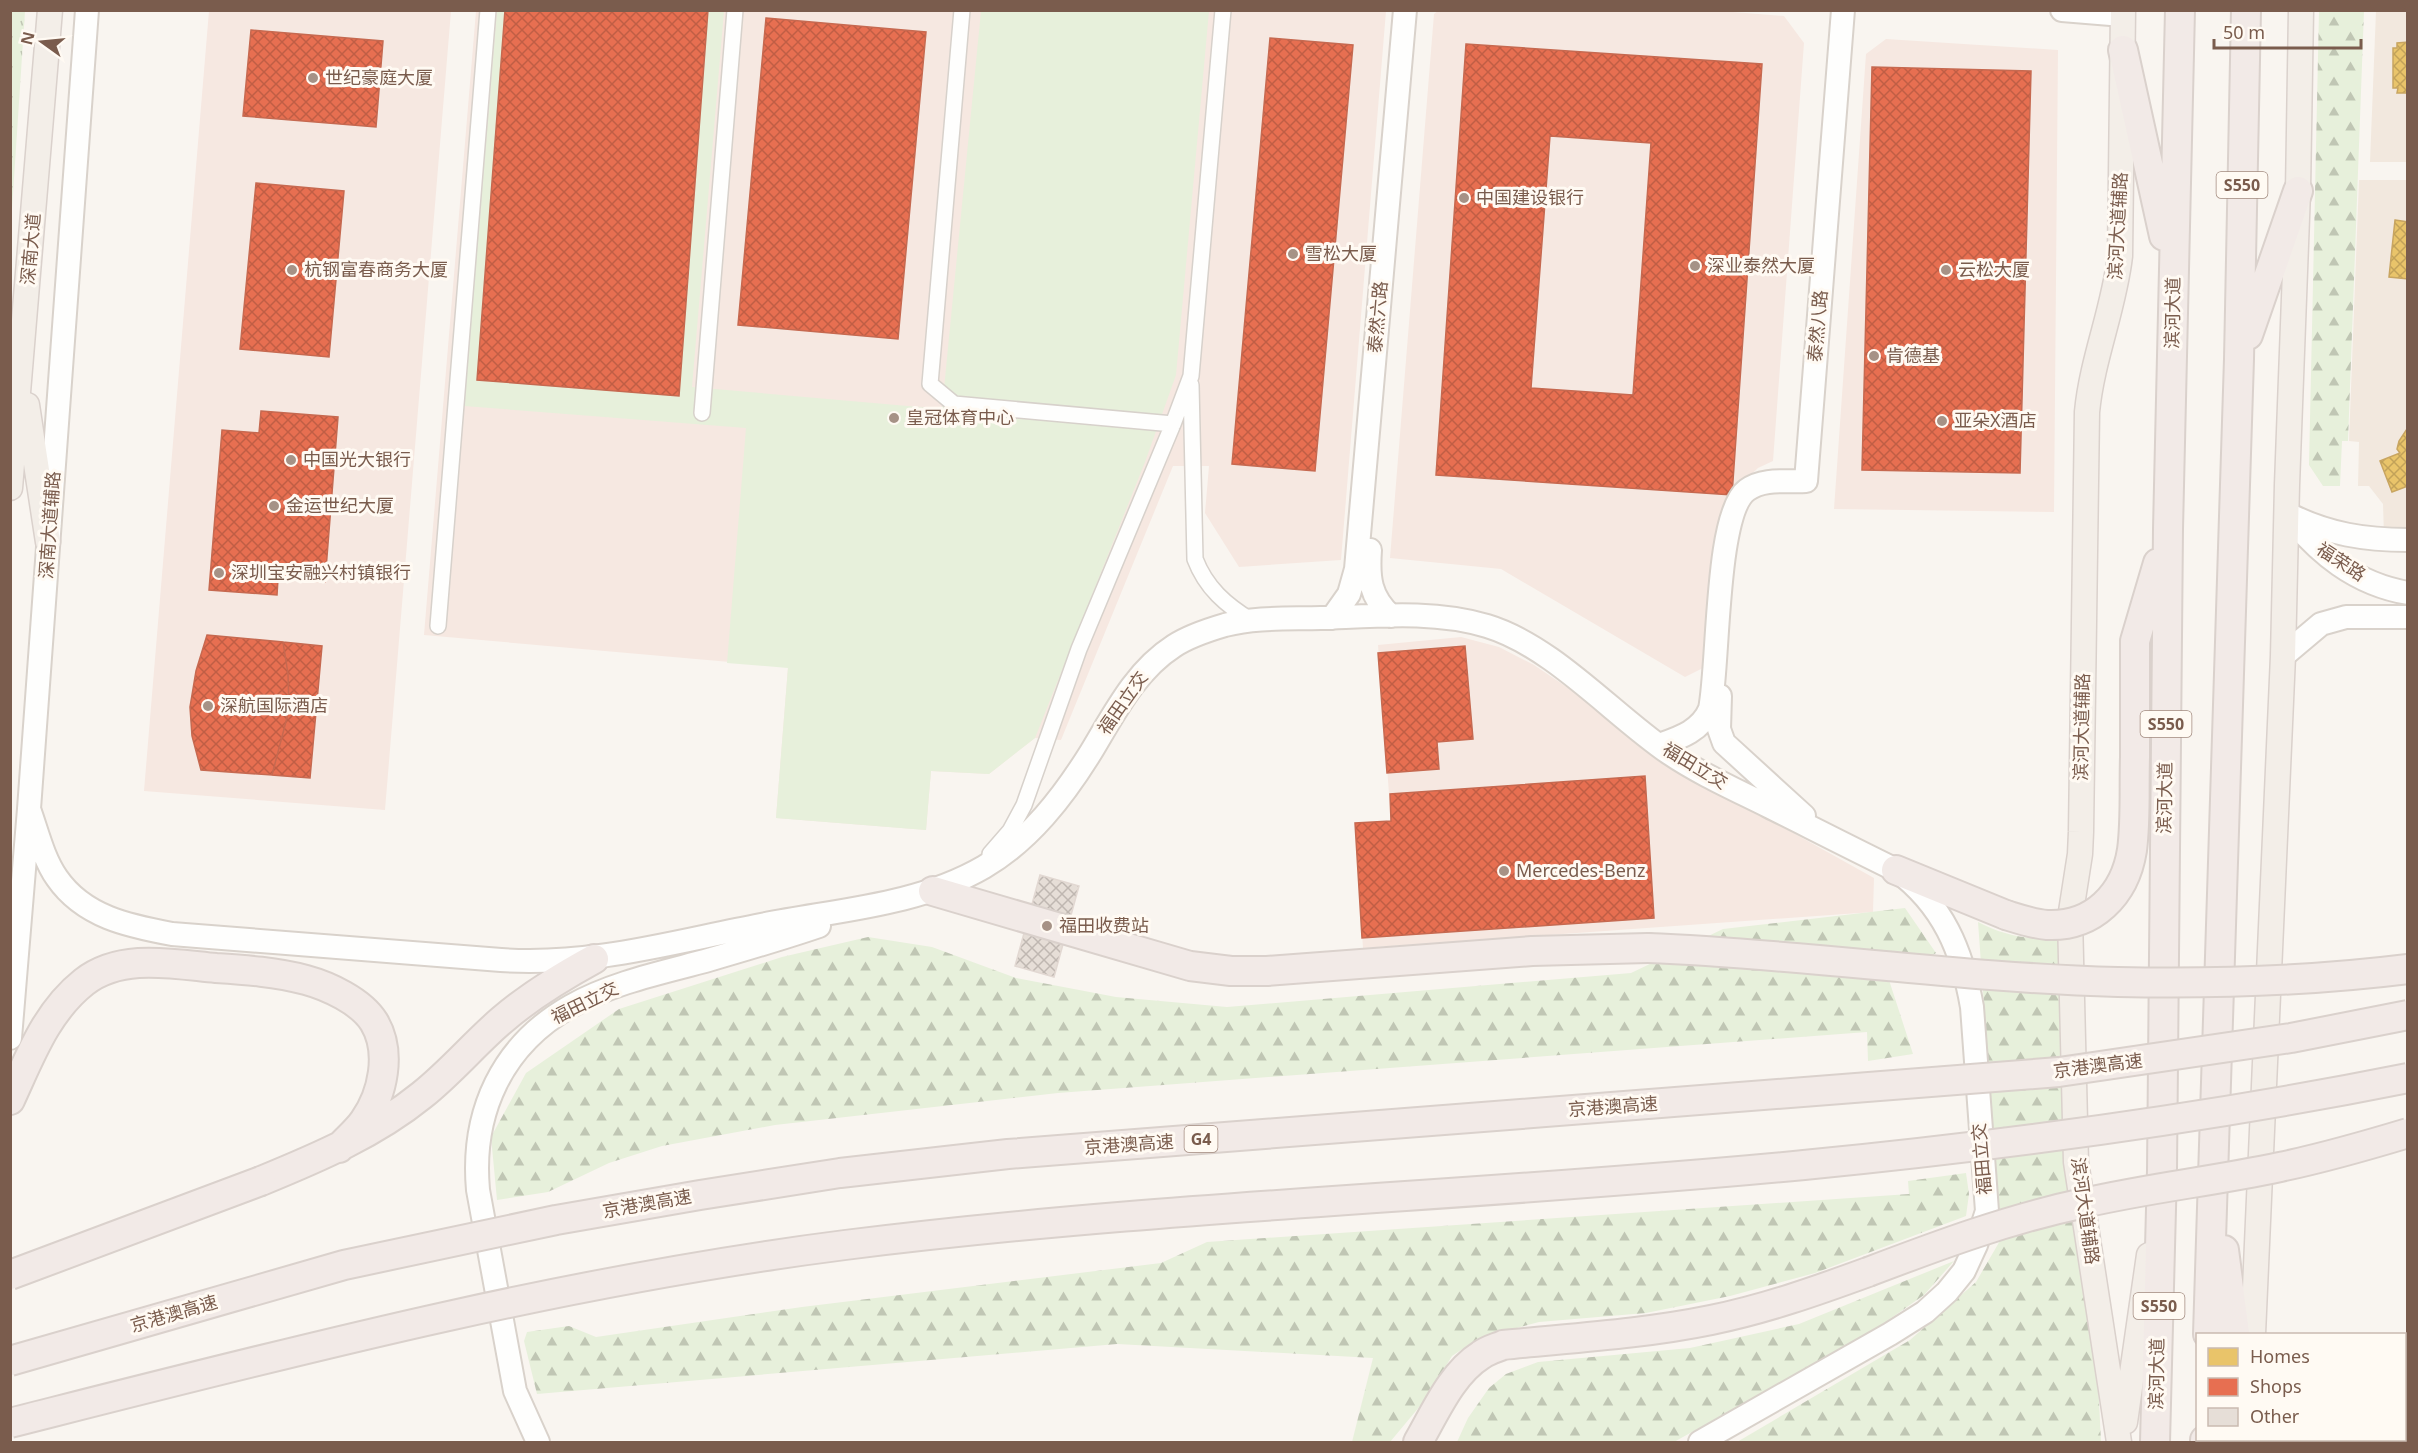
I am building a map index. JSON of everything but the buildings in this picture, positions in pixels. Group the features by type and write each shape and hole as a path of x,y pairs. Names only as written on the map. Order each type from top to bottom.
{"highway":[{"name":"滨河大道","path":"2155,1443 2162,1170 2168,530 2180,10"},
{"name":"S550","path":"2208,1333 2239,359 2246,10"},
{"path":"2123,50 2174,278"},
{"path":"2239,359 2298,191"},
{"path":"1896,870 2006,915 2029,922 2062,924 2095,914 2120,889 2132,850 2135,641 2168,530"},
{"path":"933,891 1190,966 1231,971 1267,971 1542,950 1648,948 1708,950 2117,982 2279,980 2408,969"},
{"path":"10,1275 261,1181 339,1148 392,1117 423,1095 502,1020 532,996 594,959"},
{"path":"10,1100 41,1031 62,1003 85,981 111,968 137,962 271,972 334,991 357,1005 374,1022 383,1046 385,1068 377,1094 364,1120 339,1148"},
{"name":"京港澳高速","path":"10,1361 344,1265 556,1220 700,1194 840,1173 1008,1154 2060,1072 2279,1040 2408,1015"},
{"path":"10,1424 415,1324 573,1289 707,1264 995,1228 1800,1165 1988,1145 2319,1096 2408,1078"},
{"path":"1418,1443 1450,1388 1466,1366 1483,1353 1503,1345 1672,1328 1713,1320 1808,1293 1972,1233 2044,1212 2096,1200 2278,1167 2408,1133"},
{"path":"2212,1163 2235,1333"}],"main road":[{"name":"深南大道","path":"10,488 50,10"},
{"path":"2253,1333 2283,656 2298,191 2301,10"},
{"name":"滨河大道辅路","path":"2121,1443 2076,1162 2070,918 2081,832 2087,412 2092,377 2118,276 2120,256 2123,13"},
{"path":"21,371 48,542"},
{"name":"滨河大道辅路","path":"2121,1443 2162,1170"}],"street":[{"name":"深南大道辅路","path":"10,1038 29,809 87,10"},
{"path":"438,626 488,10"},
{"path":"702,413 735,10"},
{"path":"962,10 930,384 954,404 1173,424"},
{"path":"1223,10 1191,376 1195,559 1200,573 1219,598 1252,621"},
{"name":"泰然六路","path":"1332,618 1349,594 1356,569 1405,10"},
{"name":"泰然六路","path":"1391,616 1373,594 1369,564 1416,10"},
{"name":"泰然八路","path":"1659,745 1695,728 1704,720 1710,709 1728,529 1738,499 1755,485 1770,482 1806,481 1843,10"},
{"path":"2062,10 2123,13"},
{"path":"963,878 1004,839 1024,805 1082,641 1191,376"},
{"path":"2286,513 2328,532 2353,537 2408,540"},
{"name":"福荣路","path":"2286,513 2307,539 2340,567 2361,579 2394,591 2408,593"},
{"path":"1732,514 1735,530 1719,718 1720,734 1727,747 1822,833"},
{"name":"福田立交","path":"29,809 46,856 57,878 75,899 94,912 116,921 172,934 535,963 594,959 882,903 933,891 963,878 1000,857 1025,837 1048,813 1071,783 1123,699 1154,662 1175,645 1200,633 1228,624 1252,621 1424,616 1486,626 1513,636 1531,645 1659,745 1702,772 1896,870 1930,901 1955,946 1966,976 1972,1007 1987,1210 1976,1245 1964,1271 1947,1292 1925,1312 1700,1443"},
{"path":"2283,656 2320,624 2346,617 2408,618"},
{"name":"福田立交","path":"538,1443 515,1391 478,1190 476,1165 478,1134 488,1100 501,1072 519,1048 542,1025 582,1001 630,981 768,944 882,903"}],"shaded area":[{"path":"1439,10 1708,10 1784,16 1804,43 1773,461 1758,468 1740,485 1707,666 1685,677 1501,569 1390,558 1434,14"},
{"path":"209,11 451,11 385,810 144,791"},
{"path":"476,11 1386,11 1341,560 1239,567 1205,513 1209,466 1173,466 1061,740 1035,738 989,774 931,771 926,830 776,818 788,667 424,635"},
{"path":"2376,11 2407,11 2407,162 2370,162"},
{"name":"云松大厦","path":"1886,39 2058,50 2054,512 1834,509 1866,54"},
{"path":"2359,180 2407,180 2407,536 2384,536 2383,504 2369,486 2358,486 2359,442 2349,441"},
{"path":"1461,637 1499,647 1534,665 1574,692 1648,752 1874,878 1873,912 1363,948 1355,824 1391,821 1378,645"}],"green space":[{"path":"10,11 25,11 11,224"},
{"name":"皇冠体育中心","path":"497,11 724,11 692,387 942,409 981,11 1209,11 1176,375 1145,462 1035,738 989,774 931,771 926,830 776,818 788,668 727,663 746,428 464,406"},
{"path":"2319,11 2364,11 2348,441 2342,441 2340,486 2323,486 2309,465"},
{"path":"1905,908 1936,953 1889,980 1913,1054 1868,1061 1867,1032 1058,1093 775,1125 662,1146 609,1163 548,1192 497,1200 491,1137 526,1073 619,1009 782,957 868,937 932,947 1016,978 1116,997 1227,1007 1631,973 1723,929"},
{"path":"1978,922 1998,931 2019,936 2041,939 2063,938 2101,1442 1737,1442 1910,1340 1976,1282 2001,1239"},
{"path":"1966,1173 1969,1194 1966,1216 1815,1273 1730,1296 1646,1313 1539,1322 1479,1338 1452,1356 1425,1400 1390,1442 1352,1442 1373,1358 1117,1344 537,1394 524,1341 527,1332 569,1326 596,1337 802,1307 1161,1263 1207,1242 1909,1194 1908,1181"},
{"path":"1954,1261 1924,1295 1870,1333 1674,1442 1457,1442 1468,1418 1489,1388 1506,1374 1538,1362 1690,1348 1799,1324"}],"place":[{"name":"世纪豪庭大厦","path":"313,78"},
{"name":"中国建设银行","path":"1464,198"},
{"name":"雪松大厦","path":"1293,254"},
{"name":"深业泰然大厦","path":"1695,266"},
{"name":"杭钢富春商务大厦","path":"292,270"},
{"name":"云松大厦","path":"1946,270"},
{"name":"肯德基","path":"1874,356"},
{"name":"皇冠体育中心","path":"894,418"},
{"name":"亚朵X酒店","path":"1942,421"},
{"name":"中国光大银行","path":"291,460"},
{"name":"金运世纪大厦","path":"274,506"},
{"name":"深圳宝安融兴村镇银行","path":"219,573"},
{"name":"深航国际酒店","path":"208,706"},
{"name":"Mercedes-Benz","path":"1504,871"},
{"name":"福田收费站","path":"1047,926"}]}
